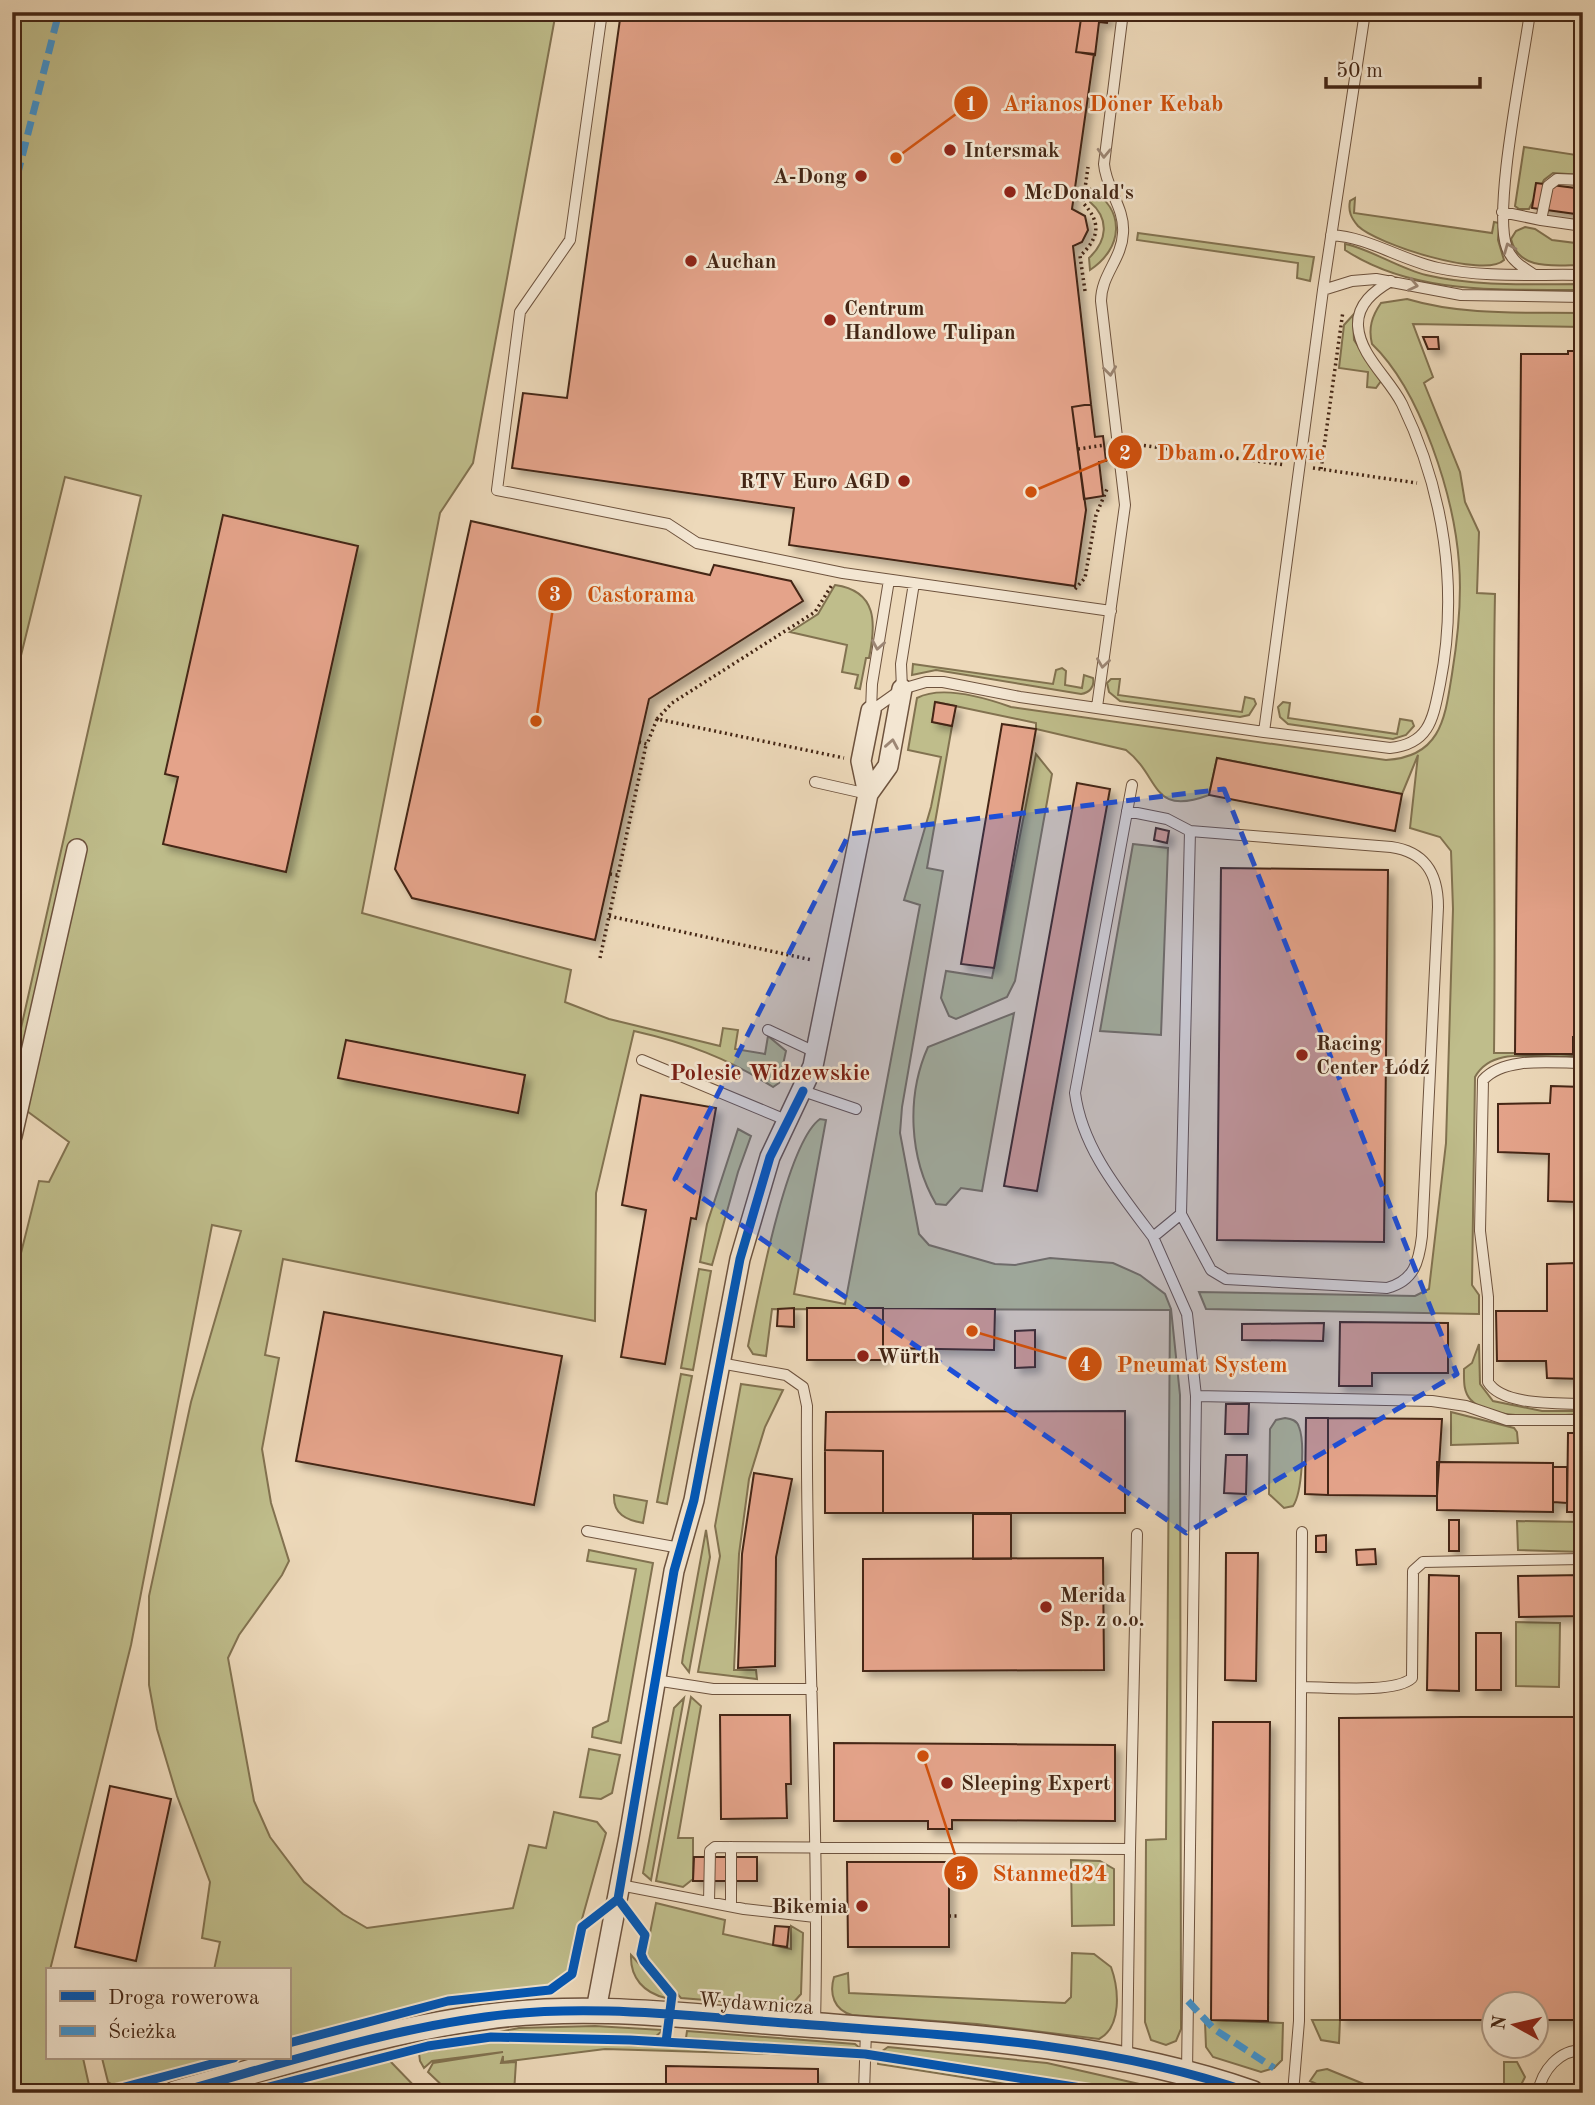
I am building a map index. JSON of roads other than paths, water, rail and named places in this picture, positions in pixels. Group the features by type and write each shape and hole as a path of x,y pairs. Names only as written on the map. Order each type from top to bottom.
{"street":[{"path":"868,794 888,766 902,689"},
{"path":"596,2010 654,1680 680,1548 694,1500 747,1231 771,1157 786,1120 803,1091 815,1052 868,794 861,761 871,711"},
{"path":"12,1136 78,849"},
{"name":"Wydawnicza","path":"176,2093 431,2025 508,2014 596,2010 1002,2041 1127,2060 1187,2073 1252,2093"}],"lane":[{"path":"603,12 570,240 520,312 497,490 668,524 697,543 843,573 1111,611"},
{"path":"1097,707 1125,505 1101,291 1105,275 1121,245 1124,230 1104,164 1123,12"},
{"path":"1264,732 1322,290 1365,12"},
{"path":"1530,12 1502,212 1507,250 1533,274"},
{"path":"1541,220 1548,186 1557,179 1583,180"},
{"path":"1502,212 1583,226"},
{"path":"1331,234 1352,237 1438,268 1486,274 1583,275"},
{"path":"1322,290 1363,279 1391,281 1461,295 1583,297"},
{"path":"871,711 902,689 918,683 943,681 1007,695 1390,748 1406,747 1419,738 1428,727 1444,665 1448,566 1432,485 1399,399 1361,340 1359,315 1363,304 1391,281"},
{"path":"871,711 872,684 889,580"},
{"path":"902,689 901,664 914,583"},
{"path":"815,782 868,794"},
{"path":"1132,785 1075,1093 1078,1116 1087,1140 1153,1237 1187,1314 1196,1396 1187,2073"},
{"path":"1127,811 1167,818 1190,831 1403,849 1421,857 1431,868 1437,884 1438,907 1422,1236 1420,1255 1409,1278 1399,1285 1372,1288 1226,1279 1211,1270 1181,1214 1190,831"},
{"path":"768,1030 815,1052"},
{"path":"642,1060 786,1120"},
{"path":"1583,1063 1539,1063 1504,1068 1483,1080 1480,1231 1488,1297 1488,1382 1497,1392 1520,1399 1583,1404"},
{"path":"803,1091 856,1109"},
{"path":"1153,1237 1181,1214"},
{"path":"720,1363 786,1375 803,1387 807,1406 806,1529 816,1917 815,2025"},
{"path":"1196,1396 1432,1401 1466,1406 1507,1420 1583,1420"},
{"path":"587,1531 680,1548"},
{"path":"1293,2093 1299,2021 1302,1532"},
{"path":"1127,2060 1137,1534"},
{"path":"1301,1687 1387,1687 1405,1685 1412,1678 1413,1571 1423,1562 1583,1559"},
{"path":"654,1680 713,1689 811,1689"},
{"path":"709,1902 710,1851 715,1847 1130,1849"},
{"path":"731,1847 731,1906"},
{"path":"620,1885 731,1906 816,1917"},
{"path":"864,2093 866,2029"},
{"path":"1538,2093 1543,2077 1555,2061 1565,2054 1583,2050"}],"place":[{"name":"Intersmak","path":"950,150"},
{"name":"Arianos Döner Kebab","path":"896,158"},
{"name":"A-Dong","path":"861,176"},
{"name":"McDonald's","path":"1010,192"},
{"name":"Auchan","path":"691,261"},
{"name":"Centrum Handlowe Tulipan","path":"830,320"},
{"name":"RTV Euro AGD","path":"904,481"},
{"name":"Dbam o Zdrowie","path":"1031,492"},
{"name":"Castorama","path":"536,721"},
{"name":"Racing Center Łódź","path":"1302,1055"},
{"name":"Pneumat System","path":"972,1331"},
{"name":"Würth","path":"863,1356"},
{"name":"Merida Sp. z o.o.","path":"1046,1607"},
{"name":"Stanmed24","path":"923,1756"},
{"name":"Sleeping Expert","path":"947,1783"},
{"name":"Bikemia","path":"862,1906"}],"district":[{"name":"Polesie Widzewskie","path":"770,1072"}]}
